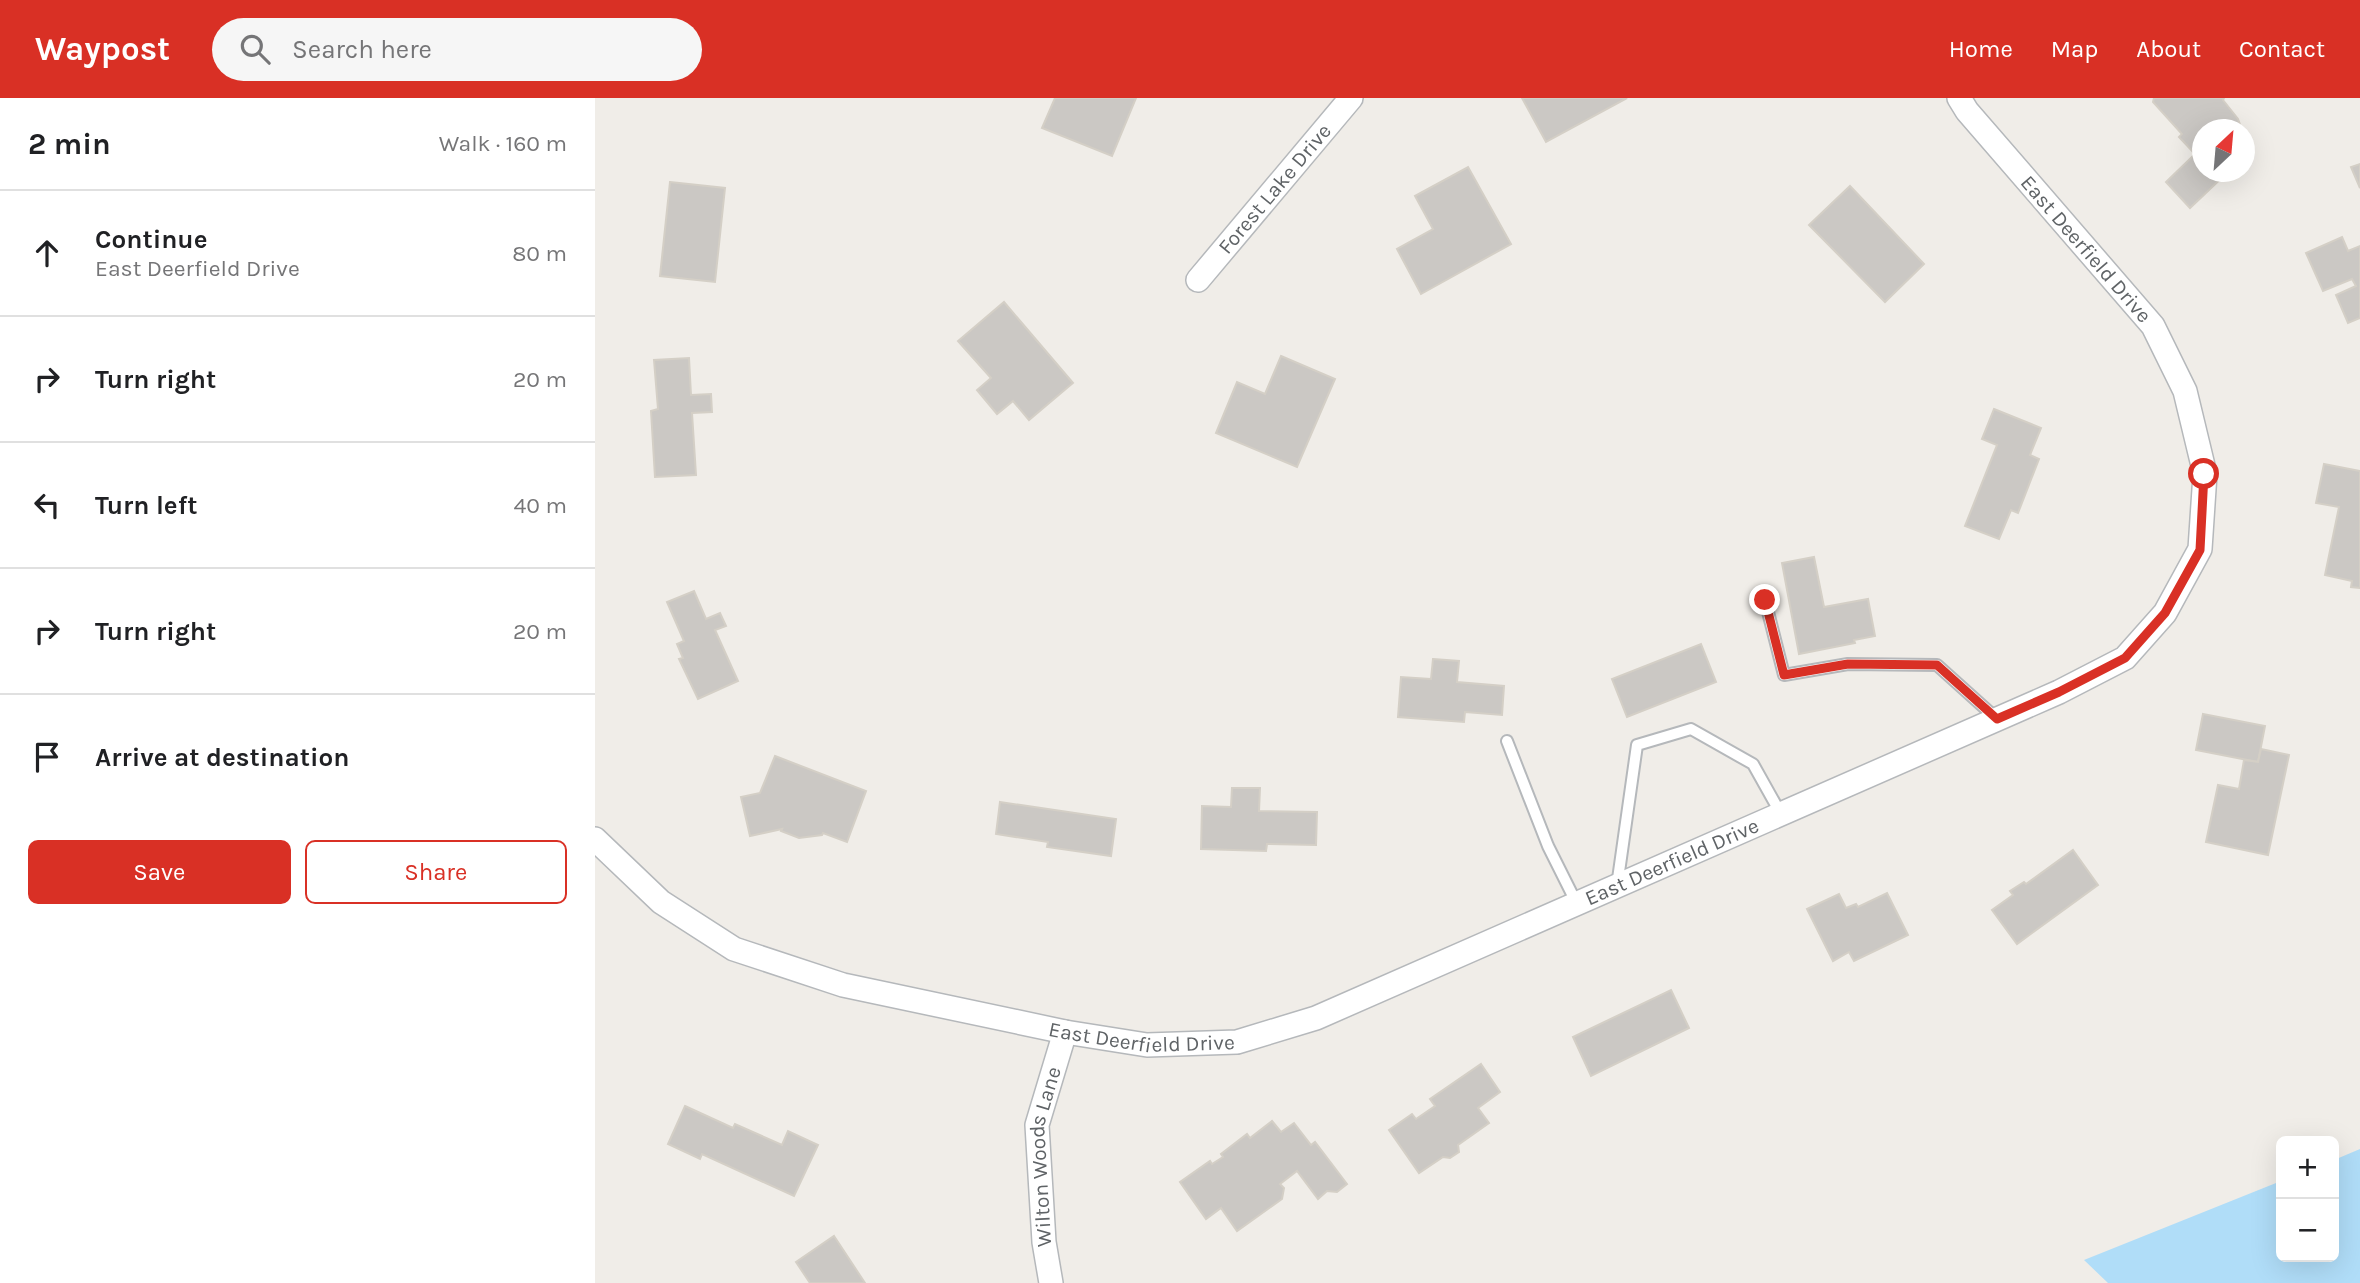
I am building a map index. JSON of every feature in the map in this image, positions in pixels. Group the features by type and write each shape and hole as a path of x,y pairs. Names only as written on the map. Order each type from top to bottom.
{"street":[{"name":"Forest Lake Drive","path":"1198,280 1351,98"},
{"name":"East Deerfield Drive","path":"595,839 661,902 734,949 843,985 1065,1032 1147,1045 1237,1042 1316,1018 2059,692 2125,658 2165,613 2200,550 2204,474 2185,391 2153,326 1967,111 1959,98"},
{"name":"Wilton Woods Lane","path":"1051,1283 1044,1242 1037,1125 1065,1032"}],"lane":[{"path":"1765,600 1784,675 1848,664 1937,665 1997,719"},
{"path":"1617,886 1637,745 1691,729 1753,764 1781,814"},
{"path":"1507,741 1548,846 1577,904"}],"water":[{"path":"2360,1149 2360,1283 2108,1283 2084,1260 2276,1183 2276,1262 2339,1262 2339,1158"}],"building":[{"path":"1055,98 1136,98 1112,156 1042,128"},
{"path":"1522,98 1627,98 1546,142"},
{"path":"2154,98 2224,98 2238,119 2192,119 2192,151 2179,137 2182,134 2153,102"},
{"path":"2192,157 2192,182 2217,182 2190,208 2166,182"},
{"path":"2360,164 2360,188 2351,167"},
{"path":"1468,167 1511,244 1421,294 1397,249 1433,229 1415,196"},
{"path":"670,182 725,188 715,282 660,276"},
{"path":"1850,186 1924,264 1885,302 1809,225"},
{"path":"2342,237 2348,251 2360,246 2360,318 2348,323 2336,295 2356,286 2352,279 2323,291 2306,253"},
{"path":"1004,302 1073,383 1029,420 1013,401 997,414 977,390 991,378 958,341"},
{"path":"1281,356 1335,379 1297,467 1216,433 1237,382 1265,394"},
{"path":"689,358 691,395 711,394 712,412 692,413 696,475 655,477 651,411 658,409 654,360"},
{"path":"1994,409 2041,428 2030,455 2039,459 2018,513 2011,510 1999,539 1965,526 1997,445 1982,439"},
{"path":"2324,464 2360,471 2360,588 2351,587 2352,581 2325,575 2339,507 2316,503"},
{"path":"1814,557 1824,607 1868,599 1875,636 1854,640 1855,643 1799,654 1782,563"},
{"path":"694,591 706,619 720,613 726,626 715,630 738,681 698,699 679,659 683,658 677,644 684,641 667,602"},
{"path":"1701,644 1716,682 1627,717 1612,679"},
{"path":"1433,659 1459,661 1457,682 1504,686 1502,715 1465,712 1464,722 1398,717 1401,677 1431,679"},
{"path":"2203,714 2265,726 2258,762 2196,750"},
{"path":"2261,749 2289,755 2268,855 2206,842 2218,785 2239,789 2244,760 2258,762"},
{"path":"775,756 866,791 847,842 823,833 799,838 781,831 782,829 750,836 741,797 760,793"},
{"path":"1232,788 1260,788 1259,811 1317,812 1316,845 1267,844 1266,851 1201,849 1202,806 1231,807"},
{"path":"1000,802 1116,819 1111,856 1047,847 1048,842 996,834"},
{"path":"2073,850 2098,885 2017,944 1992,910 2013,895 2010,891 2024,882 2026,884"},
{"path":"1887,893 1908,935 1854,961 1849,952 1833,961 1807,909 1839,894 1846,908 1856,904 1858,907"},
{"path":"1671,990 1689,1028 1591,1076 1573,1037"},
{"path":"1481,1064 1500,1092 1478,1108 1489,1123 1458,1145 1459,1152 1450,1158 1443,1157 1419,1173 1389,1130 1412,1114 1416,1119 1435,1106 1430,1099"},
{"path":"685,1106 733,1128 735,1124 782,1145 788,1131 818,1145 794,1196 702,1154 700,1159 668,1144"},
{"path":"1272,1121 1281,1132 1294,1123 1311,1145 1315,1142 1347,1184 1337,1192 1327,1191 1318,1199 1297,1171 1280,1184 1284,1188 1282,1199 1237,1231 1221,1208 1206,1219 1180,1182 1210,1161 1212,1164 1223,1157 1221,1154 1247,1134 1250,1138"},
{"path":"834,1236 865,1283 810,1283 796,1262"}],"route":[{"path":"1765,600 1784,675 1848,664 1937,665 1997,719 2059,692 2125,658 2165,613 2200,550 2204,474"}]}
